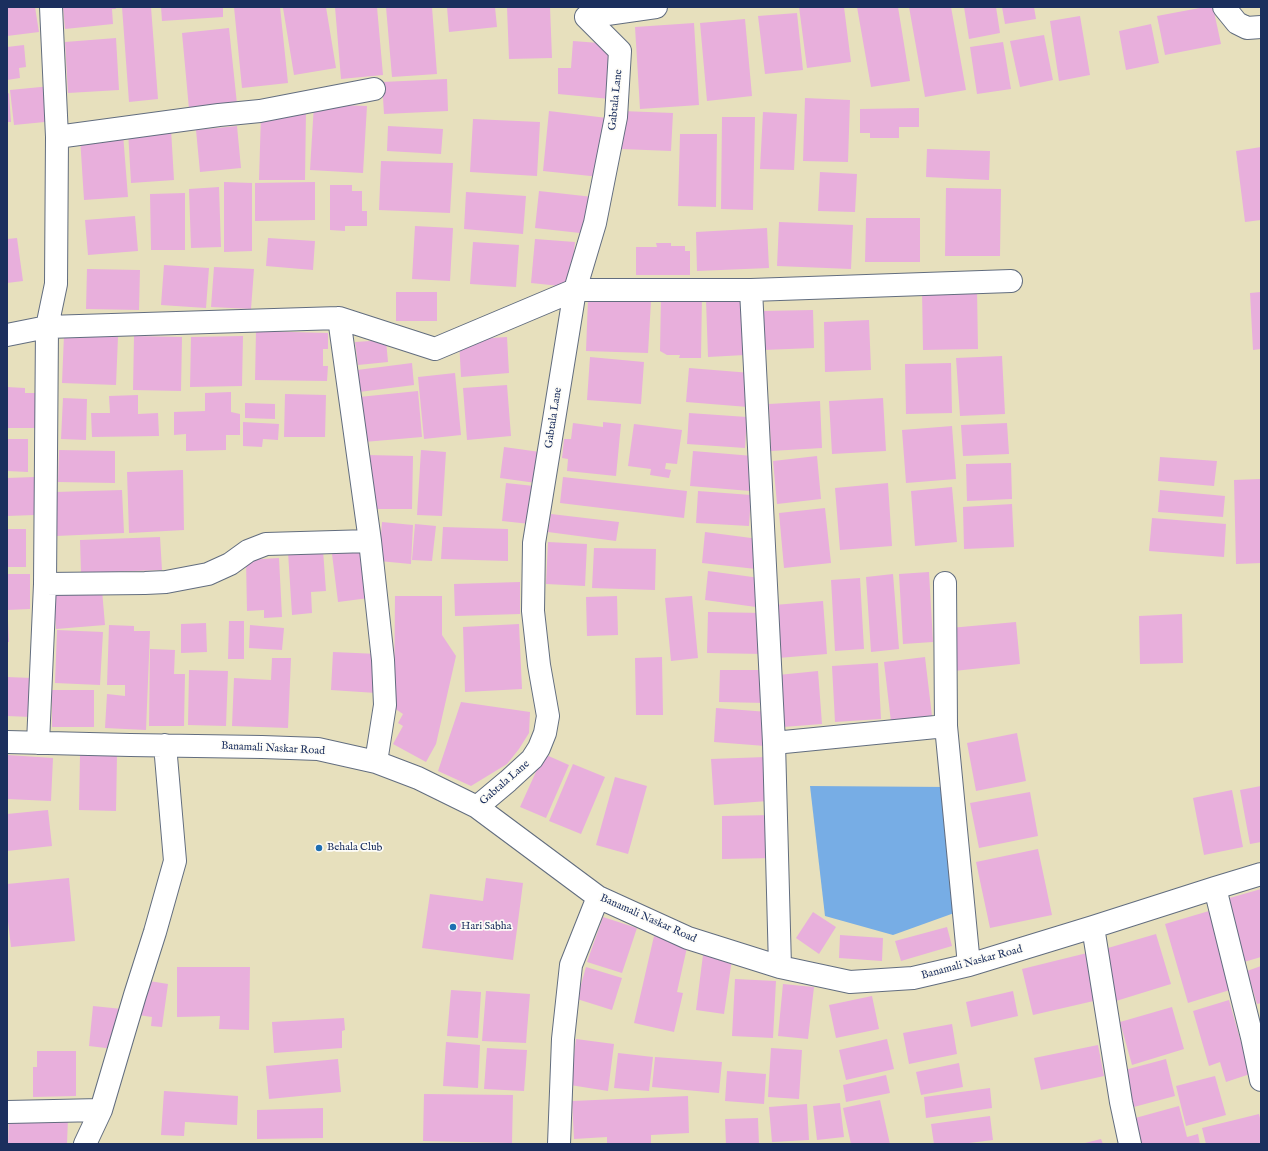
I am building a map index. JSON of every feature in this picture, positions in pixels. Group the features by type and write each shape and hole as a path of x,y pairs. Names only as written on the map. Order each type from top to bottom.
{"street":[{"path":"38,743 45,584 47,327 56,284 57,137 51,7"},
{"path":"586,12 656,7"},
{"path":"1224,7 1237,23 1247,28 1261,27"},
{"name":"Gabtala Lane","path":"477,807 532,759 539,748 545,733 548,716 539,665 533,611 534,544 575,290 595,223 616,117 620,51 586,12"},
{"path":"57,137 260,111 374,89"},
{"path":"7,335 47,327 339,318 435,349 575,290 752,290 1012,281"},
{"path":"752,290 774,743 780,967"},
{"path":"339,318 370,541 383,660 385,705 376,762"},
{"path":"45,584 145,584 166,582 208,574 230,564 248,551 266,544 370,541"},
{"path":"945,583 946,726 969,965"},
{"path":"774,743 946,726"},
{"name":"Banamali Naskar Road","path":"7,742 262,746 318,749 376,762 418,778 477,807 598,897 688,938 780,967 850,982 913,978 969,965 1261,874"},
{"path":"85,1144 101,1110 175,861 165,745"},
{"path":"1215,888 1252,1037 1261,1080"},
{"path":"559,1144 563,1039 571,965 598,897"},
{"path":"1093,927 1121,1102 1130,1144"},
{"path":"7,1112 101,1110"}],"water":[{"path":"810,786 948,787 957,912 893,935 825,916"}],"building":[{"path":"7,7 35,7 39,32 7,36"},
{"path":"63,7 115,7 116,9 112,9 113,24 65,29"},
{"path":"122,7 151,7 158,99 129,102"},
{"path":"161,7 223,7 223,17 162,21"},
{"path":"234,7 280,7 288,83 242,88"},
{"path":"326,7 336,68 294,75 283,8"},
{"path":"335,7 377,7 383,75 341,79"},
{"path":"386,7 432,7 437,74 392,77"},
{"path":"447,7 495,7 497,27 449,32"},
{"path":"507,7 550,7 552,58 509,59"},
{"path":"799,7 844,7 851,62 807,68"},
{"path":"857,7 898,7 910,81 871,87"},
{"path":"909,7 951,7 966,90 925,97"},
{"path":"964,7 996,7 1000,33 969,39"},
{"path":"1002,7 1034,7 1036,19 1005,24"},
{"path":"1205,7 1213,7 1221,44 1165,55 1157,16"},
{"path":"797,13 803,70 765,74 758,16"},
{"path":"1080,16 1090,75 1059,81 1050,21"},
{"path":"745,19 752,96 707,101 700,23"},
{"path":"694,23 699,105 640,109 635,27"},
{"path":"1151,24 1159,63 1126,70 1119,31"},
{"path":"229,28 237,104 189,109 182,33"},
{"path":"1044,35 1053,80 1020,87 1010,41"},
{"path":"116,38 119,90 68,93 65,42"},
{"path":"573,41 612,44 610,99 558,94 558,68 571,68"},
{"path":"1003,42 1011,89 977,94 970,47"},
{"path":"24,45 26,67 19,68 20,78 7,80 7,47"},
{"path":"447,79 448,111 384,114 382,82"},
{"path":"51,86 55,121 14,125 10,90"},
{"path":"9,93 11,122 7,122 7,94"},
{"path":"805,98 850,100 848,162 803,161"},
{"path":"314,104 367,106 363,173 310,170"},
{"path":"919,108 919,127 899,127 899,138 870,138 870,133 860,133 860,109"},
{"path":"549,111 607,118 600,177 543,171"},
{"path":"622,111 673,113 671,151 621,149"},
{"path":"306,112 305,180 259,180 261,114"},
{"path":"763,112 797,114 794,170 760,169"},
{"path":"722,117 755,117 753,210 721,209"},
{"path":"473,119 540,122 537,176 470,172"},
{"path":"237,126 241,168 200,172 196,130"},
{"path":"388,126 443,129 441,154 387,151"},
{"path":"171,129 174,180 131,183 128,131"},
{"path":"123,134 128,197 84,200 80,137"},
{"path":"680,134 717,134 716,207 678,206"},
{"path":"1261,147 1261,220 1245,222 1236,151"},
{"path":"927,149 990,151 989,180 926,177"},
{"path":"381,161 453,163 450,213 379,210"},
{"path":"820,172 857,174 855,212 818,211"},
{"path":"224,182 252,183 252,251 224,252"},
{"path":"315,182 315,220 255,221 255,183"},
{"path":"330,185 352,185 352,191 362,191 362,211 367,211 367,226 345,226 345,231 330,230"},
{"path":"219,187 221,247 191,248 189,189"},
{"path":"946,188 1001,189 1000,256 945,256"},
{"path":"539,191 593,197 589,234 535,228"},
{"path":"466,192 526,196 523,234 464,229"},
{"path":"185,193 185,250 151,250 150,194"},
{"path":"135,216 138,251 88,255 85,220"},
{"path":"866,218 920,218 920,262 865,262"},
{"path":"779,222 853,225 851,269 777,266"},
{"path":"415,226 453,228 450,281 412,279"},
{"path":"767,228 769,268 697,271 696,232"},
{"path":"17,238 23,281 7,283 7,239"},
{"path":"268,238 315,241 313,270 266,266"},
{"path":"535,239 575,242 570,287 531,283"},
{"path":"473,242 519,245 516,287 470,284"},
{"path":"656,243 671,243 671,246 685,246 685,251 690,251 690,275 636,275 636,247 657,247"},
{"path":"164,265 209,268 206,308 161,305"},
{"path":"214,267 254,269 251,309 211,307"},
{"path":"87,269 140,270 139,310 86,309"},
{"path":"977,289 978,349 923,350 922,290"},
{"path":"396,292 437,292 437,321 396,321"},
{"path":"1261,292 1261,349 1253,350 1250,293"},
{"path":"661,295 702,295 701,358 679,358 680,355 667,355 660,351"},
{"path":"588,299 651,301 648,353 586,351"},
{"path":"743,299 745,355 708,357 706,300"},
{"path":"813,310 814,348 763,350 762,311"},
{"path":"869,320 871,370 825,372 824,322"},
{"path":"256,331 328,333 328,349 323,349 323,366 328,366 327,381 255,380"},
{"path":"64,335 118,337 116,385 62,383"},
{"path":"134,336 182,337 181,391 133,390"},
{"path":"243,336 242,386 190,387 191,337"},
{"path":"507,337 509,373 461,377 459,340"},
{"path":"386,340 388,362 358,365 355,342"},
{"path":"1002,356 1005,414 960,416 956,358"},
{"path":"590,357 644,362 641,404 587,400"},
{"path":"412,363 414,385 359,392 357,370"},
{"path":"951,363 952,413 906,414 905,364"},
{"path":"689,368 751,373 748,407 686,402"},
{"path":"455,373 461,435 424,439 418,377"},
{"path":"507,385 511,436 467,440 463,388"},
{"path":"7,387 25,388 25,393 35,393 35,428 7,428"},
{"path":"418,391 422,437 364,442 359,397"},
{"path":"231,392 231,412 240,414 240,435 226,435 226,450 186,451 186,434 174,435 174,412 205,411 205,393"},
{"path":"285,394 326,395 325,437 284,437"},
{"path":"138,395 138,414 158,413 159,436 92,437 91,413 110,413 109,396"},
{"path":"63,398 87,399 86,440 61,439"},
{"path":"883,398 886,451 832,454 829,401"},
{"path":"820,401 822,448 771,451 769,404"},
{"path":"245,403 275,404 275,419 245,418"},
{"path":"689,413 747,417 745,448 687,444"},
{"path":"243,422 279,424 278,440 263,439 262,447 243,446"},
{"path":"603,422 621,424 616,476 567,471 568,459 562,458 564,439 571,439 573,423 603,427"},
{"path":"1007,423 1009,454 963,456 961,425"},
{"path":"634,424 682,430 677,464 666,463 665,469 671,470 669,478 650,475 651,469 628,466"},
{"path":"952,426 956,479 906,483 902,430"},
{"path":"7,439 28,439 28,472 7,471"},
{"path":"504,447 540,452 536,483 500,478"},
{"path":"59,450 115,451 115,483 58,482"},
{"path":"421,450 446,452 442,516 417,515"},
{"path":"693,451 753,456 750,491 690,486"},
{"path":"367,455 413,456 412,509 375,509"},
{"path":"817,456 821,499 777,504 773,461"},
{"path":"1160,457 1217,461 1214,486 1158,481"},
{"path":"1011,463 1012,499 967,501 966,464"},
{"path":"183,470 184,530 129,533 127,472"},
{"path":"34,477 35,515 7,516 7,478"},
{"path":"563,477 687,491 684,518 560,503"},
{"path":"1261,479 1261,563 1236,564 1234,480"},
{"path":"506,483 534,486 530,524 502,521"},
{"path":"888,483 892,546 840,550 835,488"},
{"path":"952,487 957,542 915,546 911,491"},
{"path":"122,490 124,533 56,536 55,492"},
{"path":"1160,490 1225,496 1223,517 1158,512"},
{"path":"698,491 751,495 749,526 696,523"},
{"path":"1012,504 1014,547 964,549 963,507"},
{"path":"825,508 831,563 784,568 779,513"},
{"path":"551,514 619,522 616,541 548,532"},
{"path":"1152,518 1226,524 1224,557 1149,551"},
{"path":"382,522 413,525 411,564 379,561"},
{"path":"415,524 436,526 432,561 412,560"},
{"path":"443,527 508,529 508,561 441,559"},
{"path":"7,529 26,529 26,567 7,567"},
{"path":"705,532 759,539 756,569 702,563"},
{"path":"160,537 162,570 81,573 80,540"},
{"path":"548,542 587,544 585,586 546,584"},
{"path":"594,548 656,549 655,590 592,588"},
{"path":"323,550 326,591 311,592 312,613 292,615 288,552"},
{"path":"363,550 369,598 338,602 332,554"},
{"path":"279,558 282,617 264,618 264,610 247,611 246,560"},
{"path":"708,571 760,578 756,607 705,600"},
{"path":"929,572 933,642 903,644 899,574"},
{"path":"7,574 30,574 30,609 7,610"},
{"path":"893,574 899,649 871,652 866,577"},
{"path":"860,578 864,649 835,651 831,580"},
{"path":"520,582 520,614 455,616 454,584"},
{"path":"102,590 105,625 56,629 53,594"},
{"path":"395,596 442,596 442,635 456,656 436,744 426,762 393,744 403,726 398,723 403,714 394,708"},
{"path":"617,596 618,635 587,636 586,597"},
{"path":"692,596 698,658 671,661 665,598"},
{"path":"823,601 827,654 778,658 774,605"},
{"path":"708,612 764,613 763,654 707,653"},
{"path":"1182,614 1183,663 1140,664 1139,616"},
{"path":"8,621 9,642 7,642"},
{"path":"229,621 244,621 244,659 228,659"},
{"path":"1016,622 1020,664 954,671 950,628"},
{"path":"206,623 207,652 181,653 181,624"},
{"path":"519,624 522,689 465,692 463,627"},
{"path":"109,625 134,626 134,631 150,631 146,730 105,728 107,694 125,696 125,685 107,685"},
{"path":"250,625 284,628 282,650 249,648"},
{"path":"57,630 103,632 100,685 55,683"},
{"path":"150,649 175,650 174,674 185,674 184,726 149,726"},
{"path":"333,652 378,654 376,693 331,690"},
{"path":"662,657 663,715 636,715 635,658"},
{"path":"925,657 932,716 891,722 884,662"},
{"path":"272,658 291,658 288,728 232,726 234,678 271,680"},
{"path":"878,663 881,719 835,722 832,666"},
{"path":"189,670 228,671 226,726 188,725"},
{"path":"720,670 766,670 766,703 719,702"},
{"path":"818,671 822,724 783,727 778,675"},
{"path":"7,677 32,678 31,717 7,716"},
{"path":"52,690 94,690 94,727 52,727"},
{"path":"461,702 530,712 529,733 519,749 507,764 471,786 438,771"},
{"path":"716,708 768,712 765,746 714,742"},
{"path":"1017,733 1026,781 976,791 967,743"},
{"path":"544,754 569,765 546,818 520,807"},
{"path":"8,755 53,758 51,801 7,799"},
{"path":"80,755 117,755 116,811 79,810"},
{"path":"765,757 768,801 714,805 711,759"},
{"path":"573,764 605,777 581,834 549,821"},
{"path":"615,777 647,786 628,854 596,845"},
{"path":"1261,786 1261,842 1250,844 1240,790"},
{"path":"1232,790 1243,847 1204,855 1193,798"},
{"path":"1030,792 1038,836 979,848 970,803"},
{"path":"48,810 52,846 7,851 7,814"},
{"path":"773,815 774,858 722,859 722,816"},
{"path":"1038,849 1052,915 990,928 976,862"},
{"path":"69,878 75,941 11,947 7,913 7,884"},
{"path":"486,878 523,883 513,960 422,948 430,894 483,901"},
{"path":"1261,889 1261,957 1244,962 1226,899"},
{"path":"1209,911 1233,989 1188,1003 1165,924"},
{"path":"813,912 836,927 819,954 796,938"},
{"path":"603,917 637,928 622,973 587,962"},
{"path":"947,927 952,946 901,961 895,941"},
{"path":"1156,934 1171,984 1116,1001 1101,950"},
{"path":"840,935 883,938 882,961 839,958"},
{"path":"654,936 688,943 677,992 683,993 674,1032 634,1023"},
{"path":"1087,953 1098,1000 1033,1015 1022,969"},
{"path":"703,955 732,959 724,1014 696,1010"},
{"path":"1261,966 1261,1003 1257,1004 1247,971"},
{"path":"177,967 250,967 249,1030 219,1029 220,1016 177,1017"},
{"path":"586,967 622,978 612,1010 577,999"},
{"path":"735,979 776,981 773,1038 732,1036"},
{"path":"143,980 168,984 162,1027 151,1026 152,1017 138,1015"},
{"path":"783,984 814,987 808,1039 778,1036"},
{"path":"451,990 481,992 478,1038 447,1036"},
{"path":"486,991 530,994 526,1043 482,1041"},
{"path":"1013,991 1018,1016 971,1027 966,1002"},
{"path":"872,996 879,1029 836,1038 829,1005"},
{"path":"1229,1000 1250,1074 1226,1082 1220,1062 1209,1066 1193,1011"},
{"path":"93,1006 122,1009 114,1049 89,1046"},
{"path":"1172,1007 1184,1049 1132,1065 1120,1022"},
{"path":"344,1018 345,1030 342,1031 342,1048 274,1053 272,1022"},
{"path":"952,1024 957,1054 909,1064 903,1033"},
{"path":"576,1039 614,1044 608,1091 570,1085"},
{"path":"887,1039 894,1069 846,1080 839,1050"},
{"path":"446,1042 480,1045 478,1088 443,1086"},
{"path":"1098,1045 1104,1076 1041,1090 1034,1058"},
{"path":"487,1048 527,1050 524,1091 484,1089"},
{"path":"771,1048 802,1050 799,1099 768,1097"},
{"path":"37,1051 76,1051 76,1096 33,1097 33,1067 37,1067"},
{"path":"618,1053 653,1057 649,1091 614,1088"},
{"path":"655,1057 722,1062 719,1093 652,1087"},
{"path":"338,1059 341,1092 269,1099 266,1066"},
{"path":"1166,1059 1175,1096 1130,1108 1121,1071"},
{"path":"959,1063 963,1087 921,1095 916,1072"},
{"path":"727,1071 766,1074 764,1104 725,1101"},
{"path":"886,1075 890,1093 846,1102 843,1085"},
{"path":"1215,1076 1226,1115 1186,1126 1176,1086"},
{"path":"990,1088 992,1108 926,1118 924,1097"},
{"path":"164,1091 238,1096 237,1125 185,1122 184,1136 161,1135"},
{"path":"424,1094 513,1095 512,1143 423,1141"},
{"path":"688,1096 689,1133 651,1135 651,1144 607,1144 607,1137 574,1139 572,1101"},
{"path":"880,1100 890,1144 851,1144 843,1108"},
{"path":"840,1103 844,1137 817,1140 813,1106"},
{"path":"807,1104 809,1140 772,1142 769,1107"},
{"path":"1179,1106 1187,1137 1198,1134 1200,1144 1134,1144 1128,1120"},
{"path":"323,1108 323,1138 257,1139 257,1110"},
{"path":"1259,1114 1261,1122 1261,1144 1206,1144 1202,1128"},
{"path":"9,1116 68,1118 67,1144 8,1144"},
{"path":"990,1116 993,1140 961,1144 934,1144 931,1124"},
{"path":"758,1118 759,1144 726,1144 725,1119"},
{"path":"1101,1139 1103,1144 1085,1144 1085,1143"}],"place":[{"name":"Behala Club","path":"319,848"},
{"name":"Hari Sabha","path":"453,927"}]}
